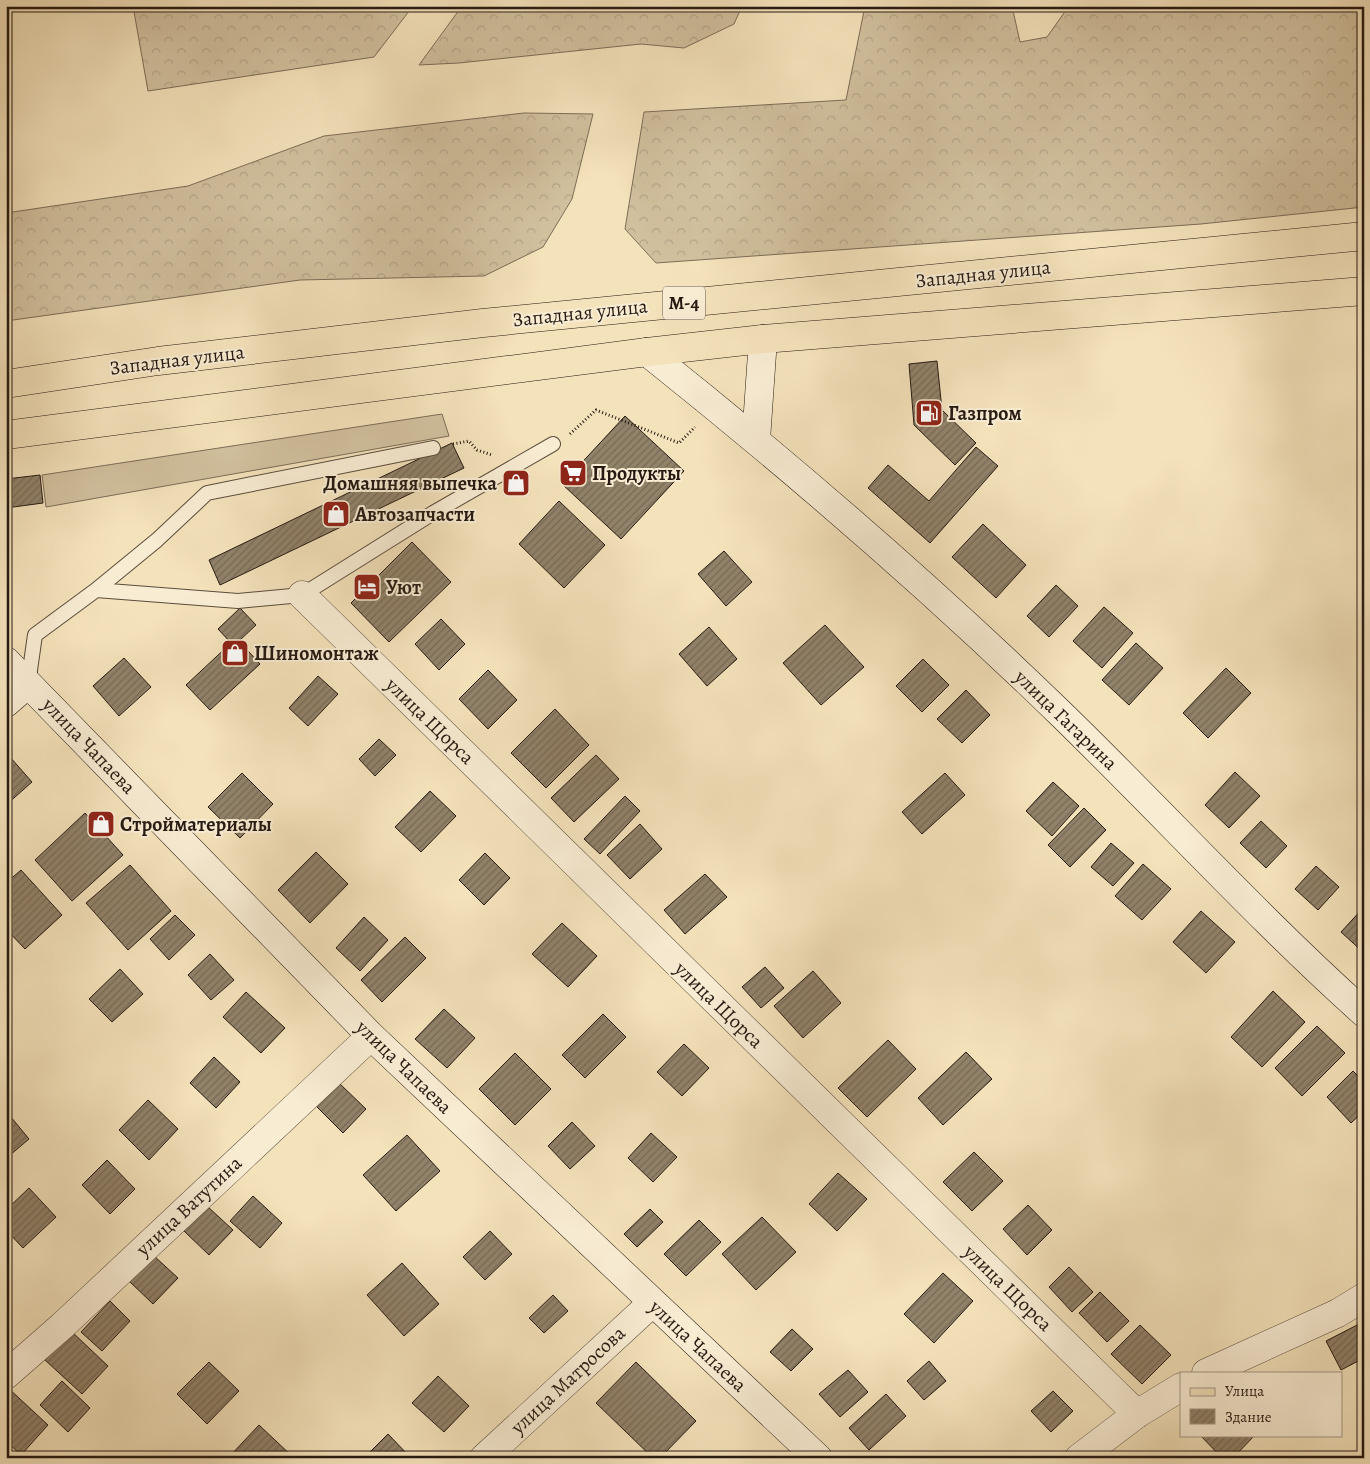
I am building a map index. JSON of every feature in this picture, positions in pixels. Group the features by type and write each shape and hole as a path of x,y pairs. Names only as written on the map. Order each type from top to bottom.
{"main road":[{"name":"Западная улица","path":"6,384 158,361 483,323 1364,236"},
{"name":"М-4","path":"6,435 647,352 764,339 1364,291"}],"street":[{"path":"756,440 764,339"},
{"name":"улица Гагарина","path":"647,352 756,440 950,610 1046,700 1364,1013"},
{"name":"улица Щорса","path":"302,595 1136,1414"},
{"name":"улица Чапаева","path":"6,661 371,1036 818,1458"},
{"path":"6,703 28,684"},
{"name":"улица Ватутина","path":"6,1375 371,1036"},
{"path":"1208,1372 1338,1312 1364,1297"},
{"name":"улица Матросова","path":"484,1458 652,1303"},
{"path":"1079,1458 1136,1414 1180,1388"}],"lane":[{"path":"96,590 238,601 302,595 433,514 554,444"},
{"path":"28,684 36,636 157,540 207,492 433,448"}],"path":[{"path":"554,444 561,443 596,410 679,443 715,407"},
{"path":"433,448 469,440 477,450 497,457"}],"green space":[{"path":"133,6 413,6 374,57 148,91"},
{"path":"462,6 742,6 734,24 684,48 641,44 459,63 419,65"},
{"path":"865,6 1012,6 1020,42 1047,37 1069,6 1364,6 1364,207 1201,224 656,263 625,229 644,112 846,100"},
{"path":"524,113 593,114 572,199 543,247 484,276 300,280 6,321 6,213 188,186 324,136"},
{"path":"442,414 449,436 46,507 42,475"}],"building":[{"name":"Газпром","path":"937,361 942,410 976,443 955,465 914,425 909,364"},
{"path":"625,416 684,471 621,539 562,484"},
{"name":"Автозапчасти","path":"452,443 464,468 220,585 209,560"},
{"path":"976,447 998,466 930,543 868,488 888,465 929,501"},
{"path":"40,475 43,503 6,508 6,479"},
{"path":"559,501 605,545 564,588 519,544"},
{"path":"983,524 1026,565 996,598 952,557"},
{"path":"412,542 451,582 389,642 351,603"},
{"path":"724,551 752,582 726,606 698,574"},
{"path":"1056,585 1078,606 1049,637 1027,616"},
{"path":"1104,607 1133,633 1102,668 1073,641"},
{"name":"Шиномонтаж","path":"240,608 256,625 239,641 260,664 210,710 186,685 231,643 218,629"},
{"path":"441,619 465,644 439,670 415,644"},
{"path":"825,625 864,667 821,705 783,663"},
{"path":"709,627 737,659 707,686 679,654"},
{"path":"1136,643 1163,668 1129,705 1102,680"},
{"path":"124,658 151,687 119,716 93,686"},
{"path":"923,659 949,685 922,712 896,686"},
{"path":"1226,668 1251,693 1208,738 1183,713"},
{"path":"488,670 517,700 488,729 459,699"},
{"path":"318,676 338,694 308,726 289,708"},
{"path":"966,690 990,715 962,743 937,719"},
{"path":"555,709 589,745 546,788 511,753"},
{"path":"379,739 396,755 375,776 359,759"},
{"path":"596,755 619,779 574,822 551,798"},
{"path":"10,757 32,782 6,805 6,761"},
{"path":"1235,772 1260,796 1229,828 1205,805"},
{"path":"242,773 273,804 240,838 208,807"},
{"path":"945,773 965,795 922,834 902,812"},
{"path":"1053,782 1079,806 1052,836 1026,811"},
{"path":"430,791 456,816 421,852 395,827"},
{"path":"625,796 640,811 600,854 584,839"},
{"path":"1084,808 1106,830 1070,867 1048,845"},
{"path":"85,813 123,855 72,901 35,860"},
{"path":"1261,821 1287,846 1266,868 1240,843"},
{"path":"640,824 662,849 630,879 607,855"},
{"path":"1111,843 1134,863 1113,886 1091,867"},
{"path":"316,852 348,884 310,923 278,890"},
{"path":"485,853 510,878 484,905 459,880"},
{"path":"1143,864 1171,889 1142,920 1115,896"},
{"path":"130,865 171,911 128,950 86,903"},
{"path":"1316,866 1339,887 1318,910 1295,889"},
{"path":"21,870 62,915 25,949 6,929 6,883"},
{"path":"705,874 727,897 685,934 664,910"},
{"path":"1364,907 1364,953 1341,932"},
{"path":"1201,911 1235,942 1206,973 1173,942"},
{"path":"175,915 195,935 169,960 150,939"},
{"path":"364,917 388,940 360,971 336,948"},
{"path":"562,923 597,956 568,987 532,954"},
{"path":"405,937 426,958 382,1002 361,980"},
{"path":"210,954 234,980 211,1000 188,975"},
{"path":"765,967 784,988 761,1008 742,987"},
{"path":"120,969 143,994 112,1022 89,999"},
{"path":"813,971 841,1003 803,1038 774,1006"},
{"path":"1273,991 1305,1022 1262,1067 1231,1037"},
{"path":"246,992 285,1028 261,1053 223,1017"},
{"path":"444,1009 475,1038 447,1068 415,1039"},
{"path":"603,1014 626,1037 585,1078 562,1055"},
{"path":"1317,1026 1345,1053 1302,1096 1275,1068"},
{"path":"888,1040 916,1069 867,1117 838,1088"},
{"path":"684,1044 709,1068 682,1096 657,1072"},
{"path":"966,1052 992,1079 943,1125 918,1098"},
{"path":"515,1053 551,1089 515,1125 479,1089"},
{"path":"214,1057 240,1082 216,1108 190,1083"},
{"path":"1353,1071 1364,1082 1364,1111 1351,1123 1327,1097"},
{"path":"339,1083 366,1109 343,1133 316,1106"},
{"path":"148,1100 178,1129 149,1160 119,1130"},
{"path":"6,1111 29,1139 9,1156 6,1153"},
{"path":"572,1122 595,1146 570,1169 548,1146"},
{"path":"651,1133 677,1157 653,1182 628,1158"},
{"path":"407,1135 440,1171 396,1211 363,1175"},
{"path":"974,1152 1003,1181 972,1211 943,1182"},
{"path":"107,1160 135,1189 110,1214 82,1185"},
{"path":"838,1173 867,1199 837,1231 809,1204"},
{"path":"29,1188 56,1217 23,1248 6,1230 6,1210"},
{"path":"253,1196 282,1223 260,1248 230,1221"},
{"path":"1028,1205 1052,1230 1027,1255 1003,1229"},
{"path":"207,1206 233,1230 209,1255 184,1231"},
{"path":"650,1209 663,1222 637,1247 624,1234"},
{"path":"762,1217 796,1252 756,1290 722,1254"},
{"path":"699,1220 721,1242 686,1276 664,1254"},
{"path":"490,1231 512,1254 485,1280 463,1257"},
{"path":"153,1255 178,1278 153,1304 129,1281"},
{"path":"402,1263 439,1304 404,1336 367,1295"},
{"path":"1069,1267 1093,1292 1072,1312 1049,1287"},
{"path":"943,1273 973,1301 934,1343 904,1314"},
{"path":"1100,1292 1129,1321 1107,1342 1079,1313"},
{"path":"553,1295 568,1311 544,1333 529,1318"},
{"path":"110,1301 130,1321 102,1351 81,1332"},
{"path":"1361,1323 1364,1329 1364,1358 1341,1370 1326,1341"},
{"path":"1140,1325 1171,1355 1142,1384 1111,1354"},
{"path":"792,1329 813,1349 791,1371 770,1352"},
{"path":"71,1331 108,1366 82,1394 45,1360"},
{"path":"929,1361 946,1381 924,1400 907,1381"},
{"path":"209,1362 239,1391 207,1424 177,1394"},
{"path":"636,1362 696,1421 660,1458 653,1458 596,1403"},
{"path":"848,1370 868,1392 840,1417 819,1394"},
{"path":"438,1376 469,1406 444,1432 412,1403"},
{"path":"62,1381 90,1408 68,1432 40,1405"},
{"path":"6,1386 48,1425 21,1455 6,1441"},
{"path":"1053,1391 1073,1411 1051,1432 1031,1411"},
{"path":"886,1394 906,1416 869,1450 849,1428"},
{"path":"259,1425 294,1458 228,1458"},
{"path":"388,1434 411,1458 364,1458"},
{"path":"1201,1436 1254,1436 1233,1458 1222,1458"}],"place":[{"name":"Газпром","path":"929,413"},
{"name":"Продукты","path":"573,473"},
{"name":"Домашняя выпечка","path":"516,483"},
{"name":"Автозапчасти","path":"336,514"},
{"name":"Уют","path":"367,587"},
{"name":"Шиномонтаж","path":"235,653"},
{"name":"Стройматериалы","path":"101,824"}]}
